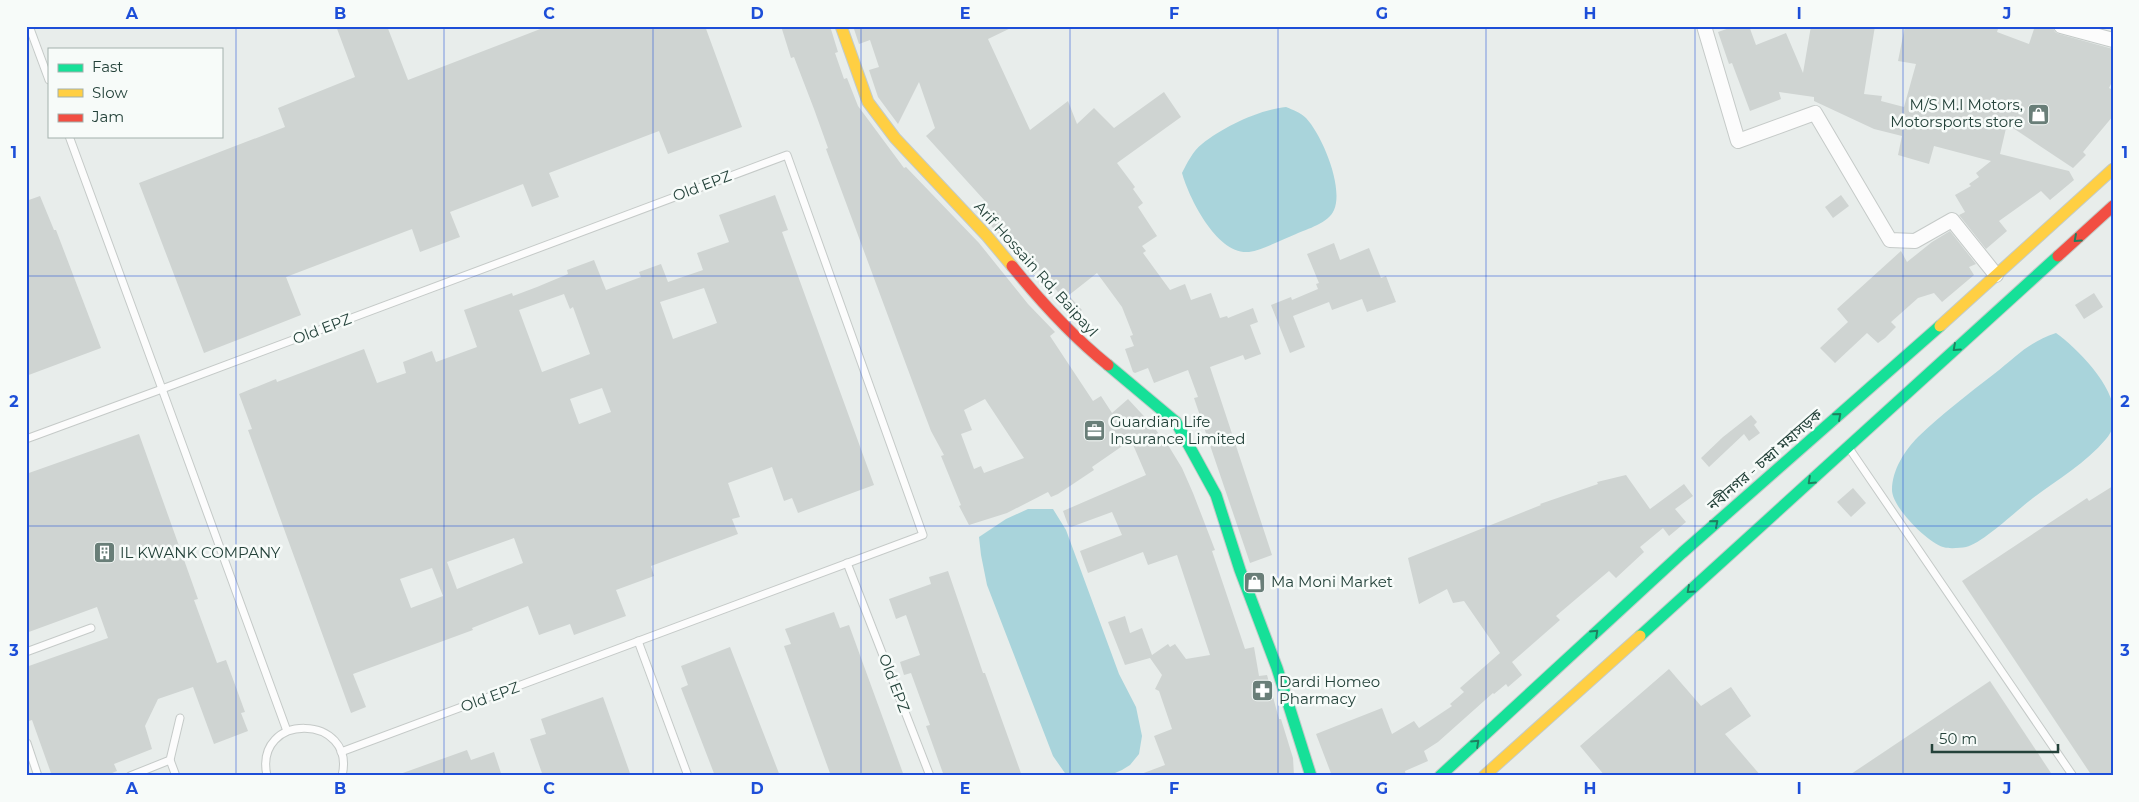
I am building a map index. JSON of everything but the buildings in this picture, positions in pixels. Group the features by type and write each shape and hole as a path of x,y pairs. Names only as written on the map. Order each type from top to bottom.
{"main road":[{"name":"Arif Hossain Rd, Baipayl","path":"841,26 868,102 895,138 987,236 1037,297 1080,342 1176,422 1216,495 1240,570 1277,668 1311,776"},
{"name":"নবীনগর - চন্দ্রা মহাসড়ক","path":"1440,776 1682,553 1874,385 2113,169"},
{"path":"1484,776 2113,206"}],"street":[{"path":"1704,26 1738,141 1815,113 1890,240 1915,241 1952,220 1996,275"},
{"path":"2061,26 2113,40"}],"lane":[{"path":"29,26 48,77"},
{"path":"71,138 287,731"},
{"name":"Old EPZ","path":"26,439 787,154 923,535 341,752"},
{"path":"1848,447 2073,776"},
{"name":"Old EPZ","path":"846,563 930,776"},
{"path":"26,652 91,628"},
{"path":"638,641 688,776"},
{"path":"176,776 170,760 180,718"},
{"path":"267,776 266,761 268,752 279,736 296,728 314,728 330,737 341,752 343,762 342,776"},
{"path":"26,743 38,776"},
{"path":"130,776 170,760"}],"water":[{"path":"1286,107 1306,118 1319,136 1334,175 1336,200 1334,210 1328,219 1312,228 1260,249 1249,252 1237,250 1226,244 1206,223 1191,196 1182,173 1196,150 1220,131 1241,120"},
{"path":"2056,333 2091,366 2102,380 2110,396 2114,411 2113,425 2106,439 2080,463 2033,498 2000,526 1973,544 1961,548 1945,548 1936,544 1911,523 1894,497 1892,490 1894,475 1900,461 1918,437 1955,404 2037,341"},
{"path":"1028,509 1053,509 1066,530 1119,674 1136,707 1142,736 1139,754 1130,765 1108,776 1067,776 1053,756 987,585 979,537 1006,519"}],"traffic: fast":[{"path":"1640,636 2058,256"},
{"path":"1440,776 1682,553 1940,326"},
{"path":"1108,365 1176,422 1216,495 1240,570 1277,668 1311,776"}],"traffic: slow":[{"path":"841,26 868,102 895,138 987,236 1012,266"},
{"path":"1940,326 2113,169"},
{"path":"1484,776 1640,636"}],"traffic: jam":[{"path":"2058,256 2113,206"},
{"path":"1012,266 1057,318 1108,365"}],"place":[{"name":"M/S M.I Motors, Motorsports store","path":"2039,114"},
{"name":"Guardian Life Insurance Limited","path":"1094,431"},
{"name":"IL KWANK COMPANY","path":"104,553"},
{"name":"Ma Moni Market","path":"1255,582"},
{"name":"Dardi Homeo Pharmacy","path":"1263,691"}]}
